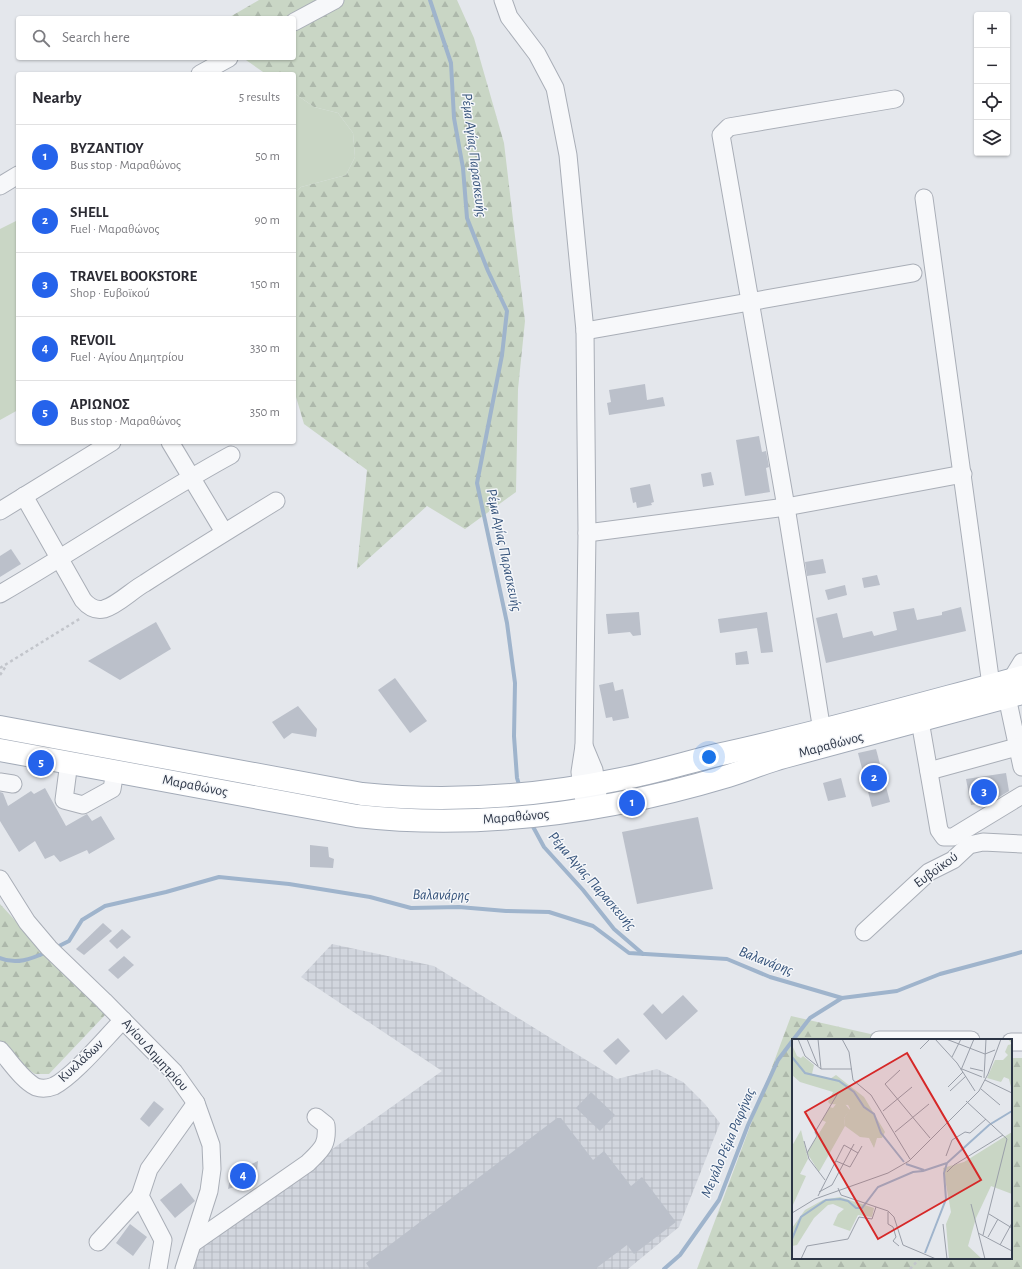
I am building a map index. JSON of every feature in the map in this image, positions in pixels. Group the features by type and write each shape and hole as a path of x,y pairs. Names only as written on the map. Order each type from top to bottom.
{"main road":[{"name":"Μαραθώνος","path":"0,750 364,816 434,821 508,819 592,808 662,793 721,778 782,758 920,721 1013,683"},
{"name":"Μαραθώνος","path":"0,727 362,794 428,798 498,798 589,785 658,771 1013,683"}],"street":[{"path":"296,21 335,0"},
{"path":"503,0 509,17 537,54 555,88 568,155 585,331 588,533 584,746 580,772 589,785 592,808"},
{"path":"204,72 225,60"},
{"path":"822,730 786,506 721,138 722,131 729,127 895,99"},
{"path":"0,186 16,176"},
{"path":"924,198 963,474 1013,683 1017,747 1022,767"},
{"path":"585,331 913,273"},
{"path":"0,510 109,444"},
{"path":"171,444 224,532"},
{"path":"0,594 59,560 191,477 231,455"},
{"path":"588,533 786,506 963,474"},
{"path":"24,496 83,600 88,606 95,609 109,607 224,532 276,501"},
{"path":"920,721 939,830 944,837 953,837 1022,795"},
{"path":"929,771 1017,747"},
{"path":"69,762 64,800 83,805 112,788 115,771"},
{"name":"Ευβοϊκού","path":"864,932 929,872 954,860 969,845 983,842 1022,844"},
{"name":"Αγίου Δημητρίου","path":"0,879 27,922 39,937 60,960 123,1020 174,1072 196,1103 207,1130 213,1156 209,1191 184,1269"},
{"name":"Κυκλάδων","path":"0,1050 25,1078 36,1087 47,1088 62,1080 123,1020"},
{"path":"98,1242 140,1196 148,1169 196,1103"},
{"path":"193,1243 308,1163 318,1154 327,1138 326,1125 316,1117"},
{"path":"140,1196 163,1240 158,1269"}],"path":[{"path":"0,668 95,609"},
{"path":"0,675 6,665"},
{"path":"910,1269 919,1259"}],"shaded area":[{"path":"332,944 434,966 617,1079 657,1069 683,1082 705,1104 720,1123 679,1227 628,1269 191,1269 199,1244 442,1071 301,977"}],"green space":[{"path":"259,0 457,0 474,38 504,143 525,321 518,389 516,492 465,529 427,506 357,569 367,470 304,424 296,397 296,191 301,187 346,175 355,157 353,133 338,113 314,107 296,94 296,72 263,72 246,60 296,60 296,16 231,16"},
{"path":"296,94 314,107 338,113 353,133 355,157 346,175 301,187 296,191"},
{"path":"16,221 16,411 0,420 0,229"},
{"path":"0,904 105,1015 49,1074 35,1074 22,1065 0,1042"},
{"path":"791,1016 893,1039 792,1039 792,1259 1012,1259 1012,1058 1022,1058 1022,1269 697,1269"}],"building":[{"path":"645,384 647,400 663,397 665,406 609,415 607,403 611,402 609,390"},
{"path":"759,436 762,452 766,451 769,467 766,468 770,492 745,496 736,440"},
{"path":"711,472 714,485 703,487 701,474"},
{"path":"650,484 654,502 651,503 652,505 637,508 636,502 633,503 630,488"},
{"path":"11,549 21,564 0,577 0,556"},
{"path":"823,559 826,573 807,576 805,562"},
{"path":"877,575 880,585 864,588 862,578"},
{"path":"845,585 847,595 828,600 825,590"},
{"path":"961,607 966,631 826,663 816,618 837,613 843,638 872,631 874,636 897,630 893,612 914,608 917,620 942,615 942,612"},
{"path":"639,612 641,635 633,636 630,632 608,634 606,614"},
{"path":"767,612 773,652 761,653 757,628 720,633 718,619"},
{"path":"156,622 171,649 120,680 88,661"},
{"path":"747,651 749,664 736,665 735,653"},
{"path":"395,678 427,721 410,733 378,690"},
{"path":"613,682 615,691 623,689 629,718 613,721 612,717 606,718 599,685"},
{"path":"298,706 317,729 316,737 292,733 284,739 272,722"},
{"path":"876,749 890,802 872,807 858,753"},
{"path":"1006,773 1009,791 991,802 971,805 966,779"},
{"path":"841,778 846,797 828,801 823,783"},
{"path":"45,788 66,826 87,814 92,821 101,816 115,839 89,854 87,850 60,862 54,855 45,859 35,841 19,852 0,821 0,792 3,793 8,806 31,791 34,794"},
{"path":"698,817 713,889 637,904 622,832"},
{"path":"310,845 328,847 329,857 334,859 333,868 310,867"},
{"path":"103,923 112,931 84,955 76,949"},
{"path":"122,929 131,937 117,949 109,941"},
{"path":"124,956 134,965 118,979 108,970"},
{"path":"683,995 698,1011 666,1040 643,1014 653,1004 662,1014"},
{"path":"618,1038 630,1051 616,1065 603,1051"},
{"path":"591,1092 615,1115 600,1131 576,1108"},
{"path":"154,1101 164,1109 149,1127 140,1119"},
{"path":"557,1118 561,1118 593,1160 604,1151 631,1186 642,1177 676,1222 634,1254 627,1245 595,1269 370,1269 366,1263"},
{"path":"258,1161 256,1180 228,1189 231,1173"},
{"path":"181,1183 195,1201 175,1218 160,1200"},
{"path":"130,1224 147,1237 133,1256 116,1243"}],"waterway":[{"name":"Ρέμα Αγίας Παρασκευής","path":"430,0 451,63 454,118 463,168 467,218 488,271 507,311 502,355 477,483 507,623 515,683 514,736 517,778 520,788"},
{"name":"Ρέμα Αγίας Παρασκευής","path":"531,823 544,847 583,890 614,929 643,954"},
{"name":"Βαλανάρης","path":"55,948 69,941 82,920 105,906 166,892 219,877 289,884 370,897 411,908 459,907 506,911 549,912 593,926 629,953 727,959 770,977 842,998"},
{"name":"Βαλανάρης","path":"0,958 18,961 29,959 47,952"},
{"name":"Μεγάλο Ρέμα Ραφήνας","path":"794,1039 810,1018 842,998 897,991 940,974 1022,952"},
{"name":"Μεγάλο Ρέμα Ραφήνας","path":"664,1269 680,1255 719,1200 748,1125 778,1060 792,1041"}],"place":[{"name":"ΑΡΙΩΝΟΣ","path":"41,763"},
{"name":"SHELL","path":"874,778"},
{"name":"TRAVEL BOOKSTORE","path":"984,792"},
{"name":"ΒΥΖΑΝΤΙΟΥ","path":"632,803"},
{"name":"REVOIL","path":"243,1176"}]}
